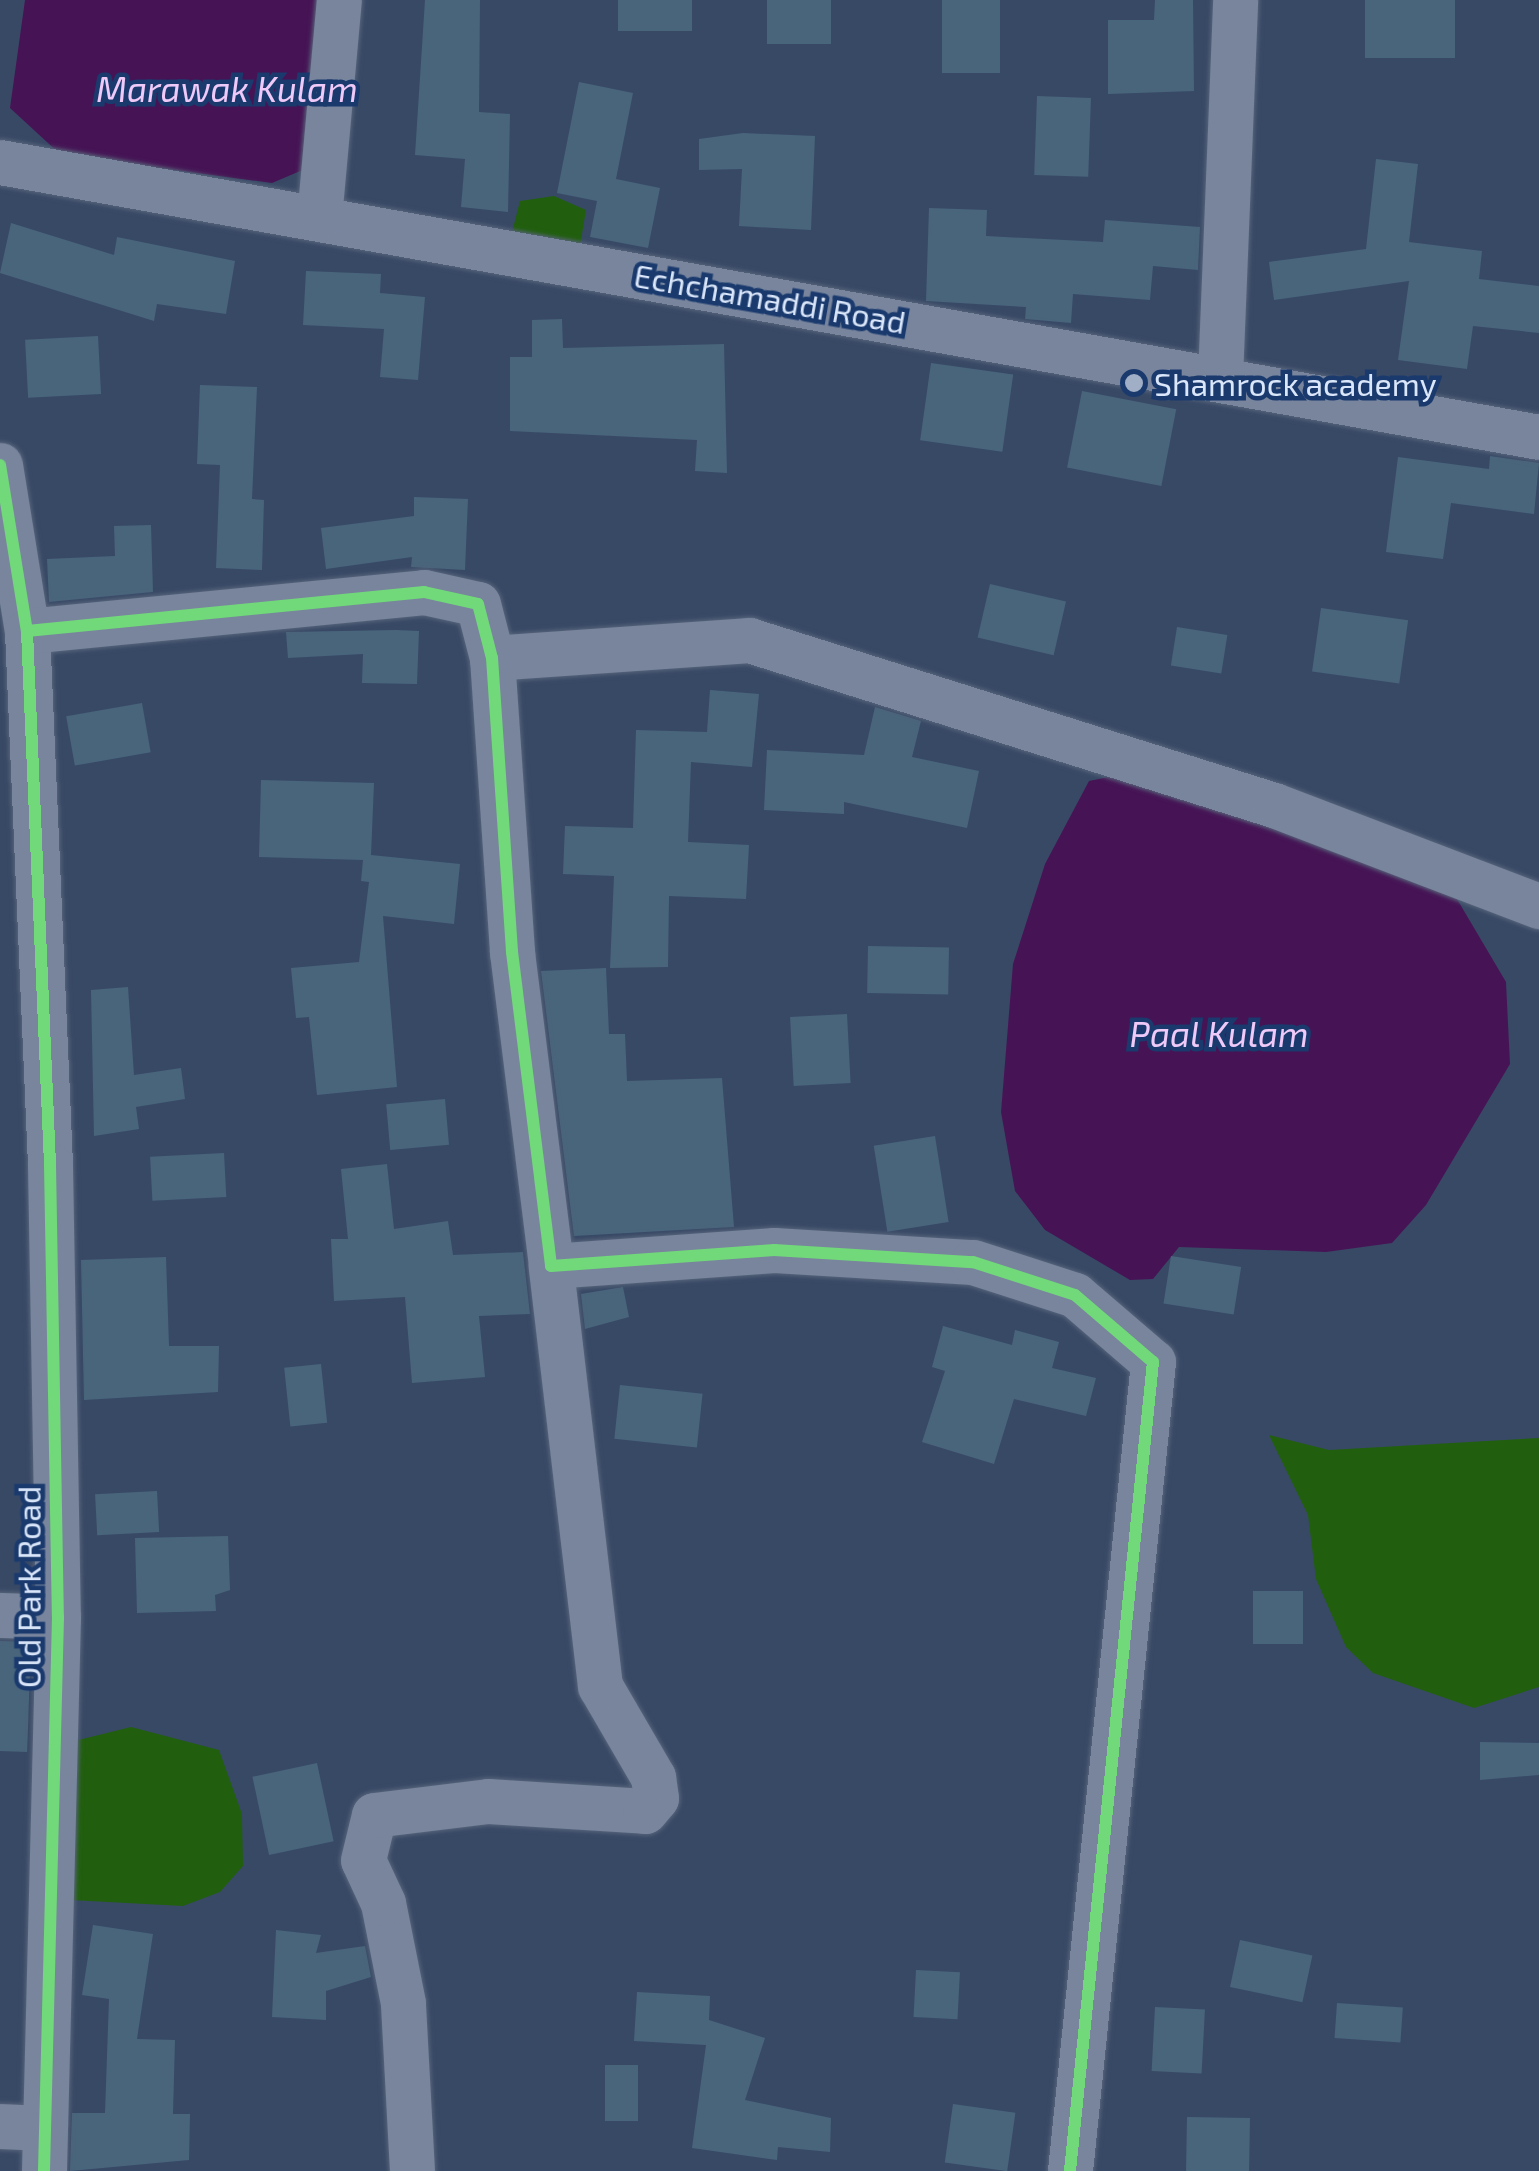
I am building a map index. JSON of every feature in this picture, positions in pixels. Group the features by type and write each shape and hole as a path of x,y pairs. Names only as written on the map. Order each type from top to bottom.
{"street":[{"path":"319,218 339,0"},
{"path":"1220,378 1235,0"},
{"name":"Echchamaddi Road","path":"0,162 1539,437"},
{"name":"Old Park Road","path":"0,465 27,631 16,766 58,1617 44,2150"},
{"path":"27,631 424,592 478,604 492,658 512,952 600,1686 653,1776 656,1798 645,1811 488,1801 374,1814 363,1860 383,1903 403,2003 412,2171"},
{"path":"492,658 749,640 1274,806 1539,906"},
{"path":"551,1266 774,1250 973,1262 1075,1295 1153,1362 1070,2171"},
{"path":"0,1616 58,1617"},
{"path":"0,2126 44,2150"}],"green space":[{"path":"554,196 586,210 577,264 507,252 520,201"},
{"path":"1269,1435 1329,1450 1539,1438 1539,1687 1474,1708 1373,1673 1346,1647 1316,1579 1308,1515"},
{"path":"131,1727 219,1750 242,1814 243,1866 220,1892 183,1906 51,1899 54,1746"}],"water":[{"name":"Marawak Kulam","path":"25,0 332,0 305,169 272,183 61,155 10,108"},
{"name":"Paal Kulam","path":"1133,772 1454,894 1506,982 1510,1064 1426,1205 1392,1243 1326,1252 1179,1247 1153,1279 1130,1280 1045,1230 1015,1191 1001,1112 1013,964 1045,864 1089,781"}],"building":[{"path":"425,0 480,0 479,112 510,114 508,212 461,207 465,159 415,155"},
{"path":"618,0 692,0 692,31 618,31"},
{"path":"767,0 831,0 831,44 767,44"},
{"path":"942,0 1000,0 1000,73 942,73"},
{"path":"1155,0 1193,0 1194,91 1108,94 1108,20 1154,20"},
{"path":"1365,0 1455,0 1455,58 1365,58"},
{"path":"579,82 633,93 616,179 660,188 648,248 590,237 597,201 557,193"},
{"path":"1037,96 1091,98 1088,177 1034,175"},
{"path":"743,133 815,136 811,230 739,226 742,169 699,170 699,139"},
{"path":"1376,159 1418,164 1409,242 1482,251 1479,279 1539,286 1539,333 1473,326 1467,369 1398,360 1409,281 1274,300 1269,262 1366,249"},
{"path":"929,208 987,210 986,236 1103,242 1105,220 1200,227 1198,270 1153,266 1150,300 1073,294 1071,323 1025,319 1026,307 926,301"},
{"path":"11,223 114,255 117,237 235,261 226,314 157,304 154,321 0,273"},
{"path":"306,271 381,274 380,293 425,297 418,380 380,377 384,329 303,325"},
{"path":"562,319 563,348 724,344 727,473 695,471 697,440 510,431 510,357 532,357 532,320"},
{"path":"98,336 101,394 28,398 25,340"},
{"path":"931,363 1013,375 1002,452 920,440"},
{"path":"200,385 257,387 252,499 264,500 262,570 216,568 220,465 197,464"},
{"path":"1082,391 1176,409 1161,486 1067,468"},
{"path":"1490,456 1539,463 1534,514 1451,503 1443,559 1386,552 1398,457 1489,469"},
{"path":"414,497 468,499 465,570 411,567 412,557 326,569 321,528 414,516"},
{"path":"151,525 153,592 49,602 47,559 115,556 114,526"},
{"path":"990,584 1066,602 1054,655 978,638"},
{"path":"1321,608 1408,620 1399,684 1312,671"},
{"path":"1177,627 1227,635 1221,673 1171,666"},
{"path":"419,631 417,684 362,683 363,654 288,658 286,632"},
{"path":"710,690 759,694 752,767 691,762 688,842 749,845 746,899 669,896 668,967 610,968 614,876 563,874 565,826 633,828 636,730 707,732"},
{"path":"142,703 151,752 75,766 66,716"},
{"path":"875,707 921,721 912,757 979,771 967,828 844,802 844,814 764,810 767,750 864,755"},
{"path":"261,780 374,783 371,855 460,864 454,924 383,916 397,1087 317,1095 309,1017 296,1018 291,968 359,962 369,882 361,881 363,860 259,857"},
{"path":"868,946 949,947 948,994 867,993"},
{"path":"606,968 609,1034 625,1034 627,1081 722,1078 734,1227 574,1236 541,971"},
{"path":"128,987 134,1075 181,1068 185,1099 136,1107 139,1129 94,1136 91,990"},
{"path":"847,1014 851,1083 794,1086 790,1017"},
{"path":"445,1099 449,1145 390,1150 386,1104"},
{"path":"935,1136 949,1222 887,1232 874,1146"},
{"path":"224,1153 226,1197 152,1201 150,1157"},
{"path":"387,1164 394,1229 448,1221 453,1255 523,1252 530,1314 479,1316 485,1377 412,1383 405,1297 334,1301 331,1239 348,1239 341,1169"},
{"path":"1171,1256 1241,1267 1234,1315 1163,1303"},
{"path":"166,1257 169,1346 219,1346 218,1392 84,1400 81,1260"},
{"path":"623,1287 629,1317 585,1329 581,1294"},
{"path":"943,1326 1012,1345 1015,1330 1059,1342 1052,1368 1096,1378 1086,1416 1014,1399 994,1464 922,1442 945,1371 932,1367"},
{"path":"321,1364 327,1423 290,1427 284,1368"},
{"path":"620,1385 703,1394 697,1447 614,1439"},
{"path":"157,1491 159,1532 97,1535 95,1494"},
{"path":"228,1536 230,1590 215,1595 216,1611 137,1613 135,1538"},
{"path":"1253,1591 1303,1591 1303,1644 1253,1644"},
{"path":"0,1641 31,1642 27,1752 0,1751"},
{"path":"1480,1742 1539,1743 1539,1775 1480,1780"},
{"path":"317,1763 334,1841 269,1855 252,1777"},
{"path":"93,1925 153,1934 137,2039 175,2040 173,2114 190,2114 189,2160 70,2171 72,2113 105,2113 109,1999 82,1995"},
{"path":"276,1930 321,1935 316,1953 365,1946 371,1977 326,1991 326,2020 272,2017"},
{"path":"1240,1940 1312,1955 1302,2002 1230,1987"},
{"path":"916,1970 960,1972 957,2019 914,2017"},
{"path":"637,1992 710,1996 709,2020 765,2038 745,2100 831,2118 830,2152 778,2147 777,2160 692,2148 706,2045 634,2041"},
{"path":"1337,2003 1403,2008 1400,2043 1335,2038"},
{"path":"1155,2007 1205,2010 1202,2074 1152,2071"},
{"path":"605,2065 638,2065 638,2121 605,2121"},
{"path":"953,2104 1015,2113 1007,2171 945,2162"},
{"path":"1187,2117 1250,2118 1249,2171 1186,2171"}],"cycle path":[{"path":"0,465 27,631 50,1165 58,1617 44,2171"},
{"path":"27,631 424,592 478,604 492,658 512,952 551,1266 774,1250 973,1262 1075,1295 1153,1362 1070,2171"}],"place":[{"name":"Shamrock academy","path":"1134,383"}]}
